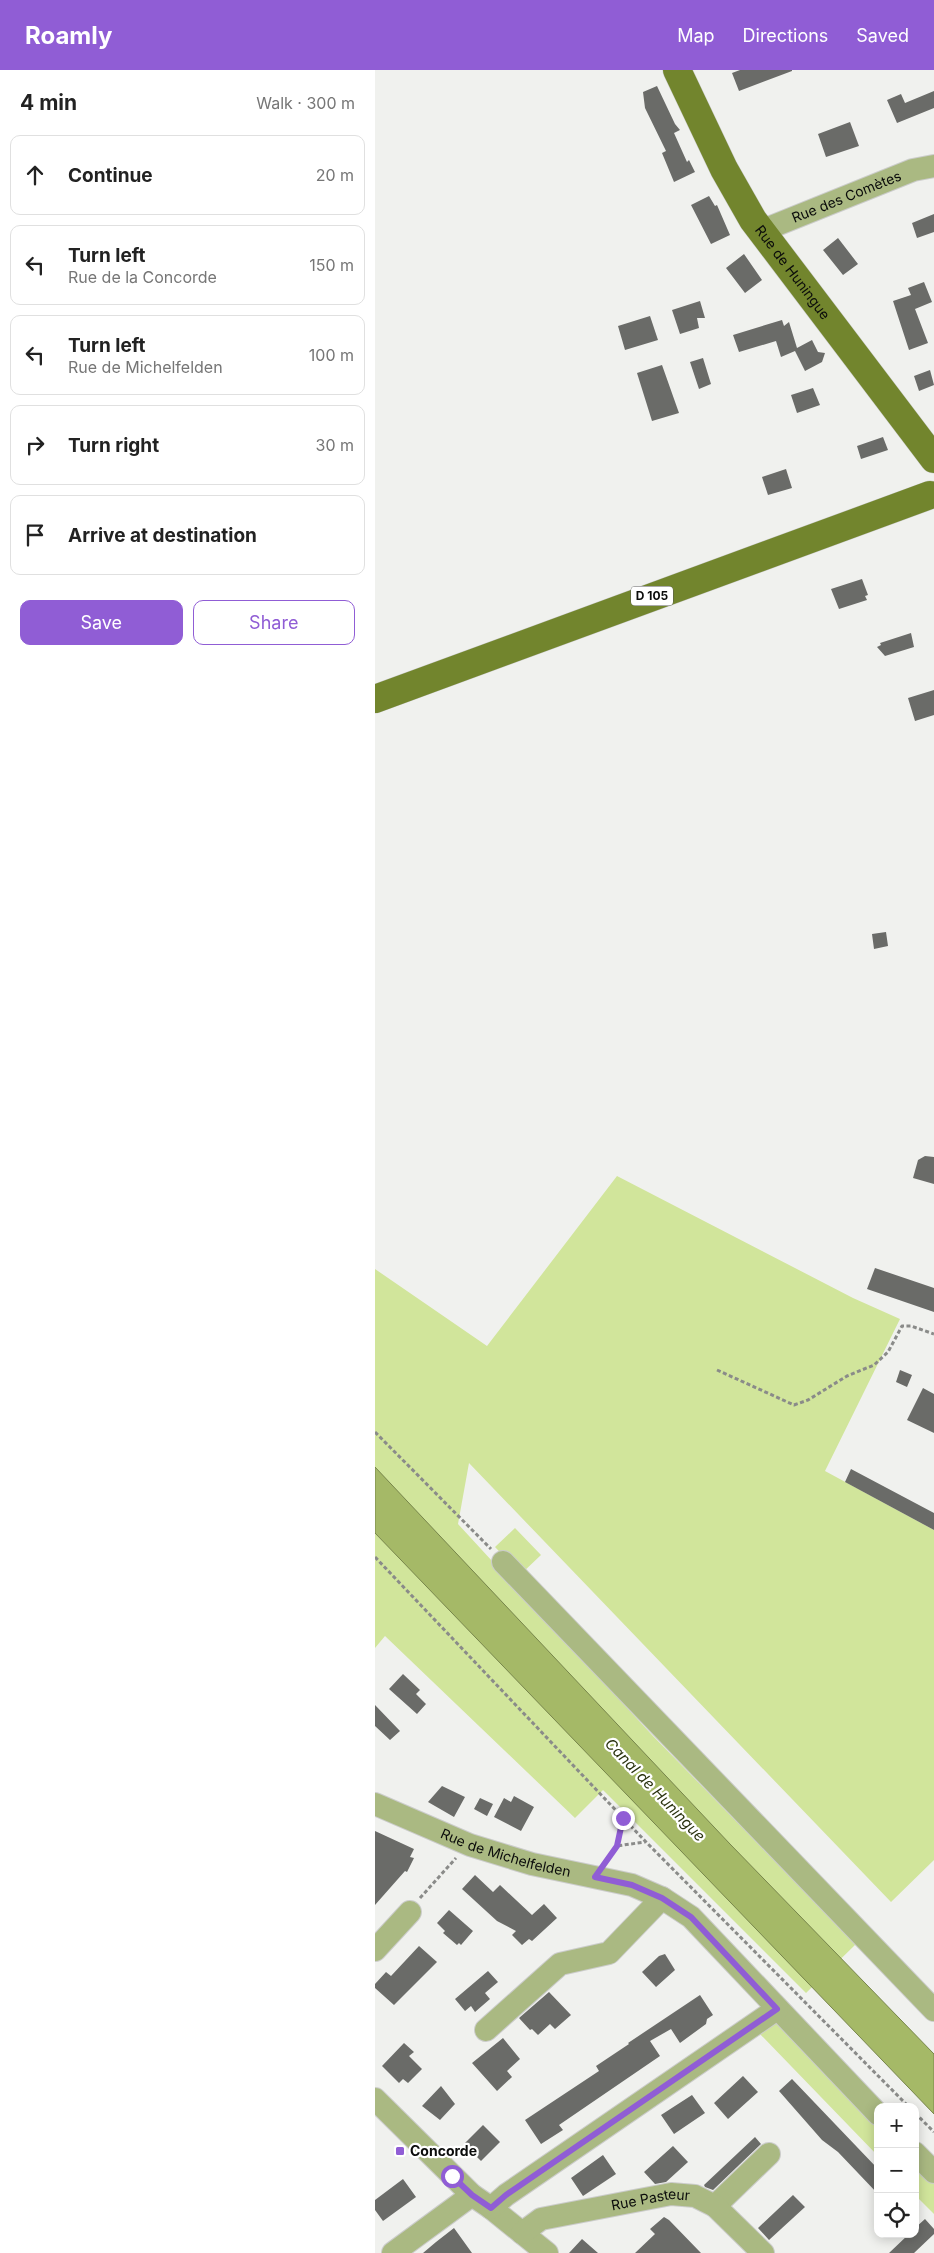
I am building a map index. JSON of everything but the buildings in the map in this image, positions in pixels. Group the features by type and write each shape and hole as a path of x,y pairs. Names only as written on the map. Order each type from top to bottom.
{"main road":[{"name":"Rue de Huningue","path":"677,70 724,169 761,230 934,459"},
{"path":"932,498 927,478 934,465"},
{"name":"D 105","path":"375,699 932,498"}],"street":[{"name":"Rue des Comètes","path":"761,230 913,170 934,166"},
{"path":"503,1562 934,2010"},
{"name":"Rue de Michelfelden","path":"375,1804 467,1844 532,1864 632,1885 662,1898 691,1917 874,2110"},
{"path":"486,2030 560,1964 609,1953 662,1898"},
{"path":"375,1950 410,1912"},
{"path":"491,2208 506,2195 777,2009"},
{"path":"375,2099 472,2195 547,2253"},
{"path":"715,2206 769,2154"},
{"path":"919,2157 934,2172"},
{"name":"Rue Pasteur","path":"522,2233 541,2219 671,2194 695,2196 715,2206 763,2253"},
{"path":"393,2253 472,2195"}],"path":[{"path":"717,1370 794,1405 808,1400 847,1376 874,1365 888,1352 902,1326 911,1326 934,1334"},
{"path":"375,1432 503,1562"},
{"path":"375,1557 646,1842 905,2103"},
{"path":"595,1877 617,1846 623,1818"},
{"path":"617,1846 646,1842"},
{"path":"410,1912 413,1905 467,1844"},
{"path":"919,2117 934,2132"}],"shaded area":[{"path":"617,1176 853,1298 900,1319 825,1471 934,1530 934,1860 891,1902 469,1463 458,1524 652,1735 856,1944 806,1993 603,1790 575,1818 385,1636 375,1648 375,1269 487,1346"},
{"path":"515,1528 541,1555 521,1574 495,1547"},
{"path":"778,2016 874,2117 874,2152 759,2033"},
{"path":"919,2164 934,2180 934,2214 919,2199"}],"water":[{"name":"Canal de Huningue","path":"375,1467 730,1844 934,2054 934,2114 375,1533"}],"place":[{"name":"Concorde","path":"400,2151"}],"route":[{"path":"452,2176 472,2195 491,2208 506,2195 777,2009 691,1917 662,1898 632,1885 595,1877 617,1846 623,1818"}]}
